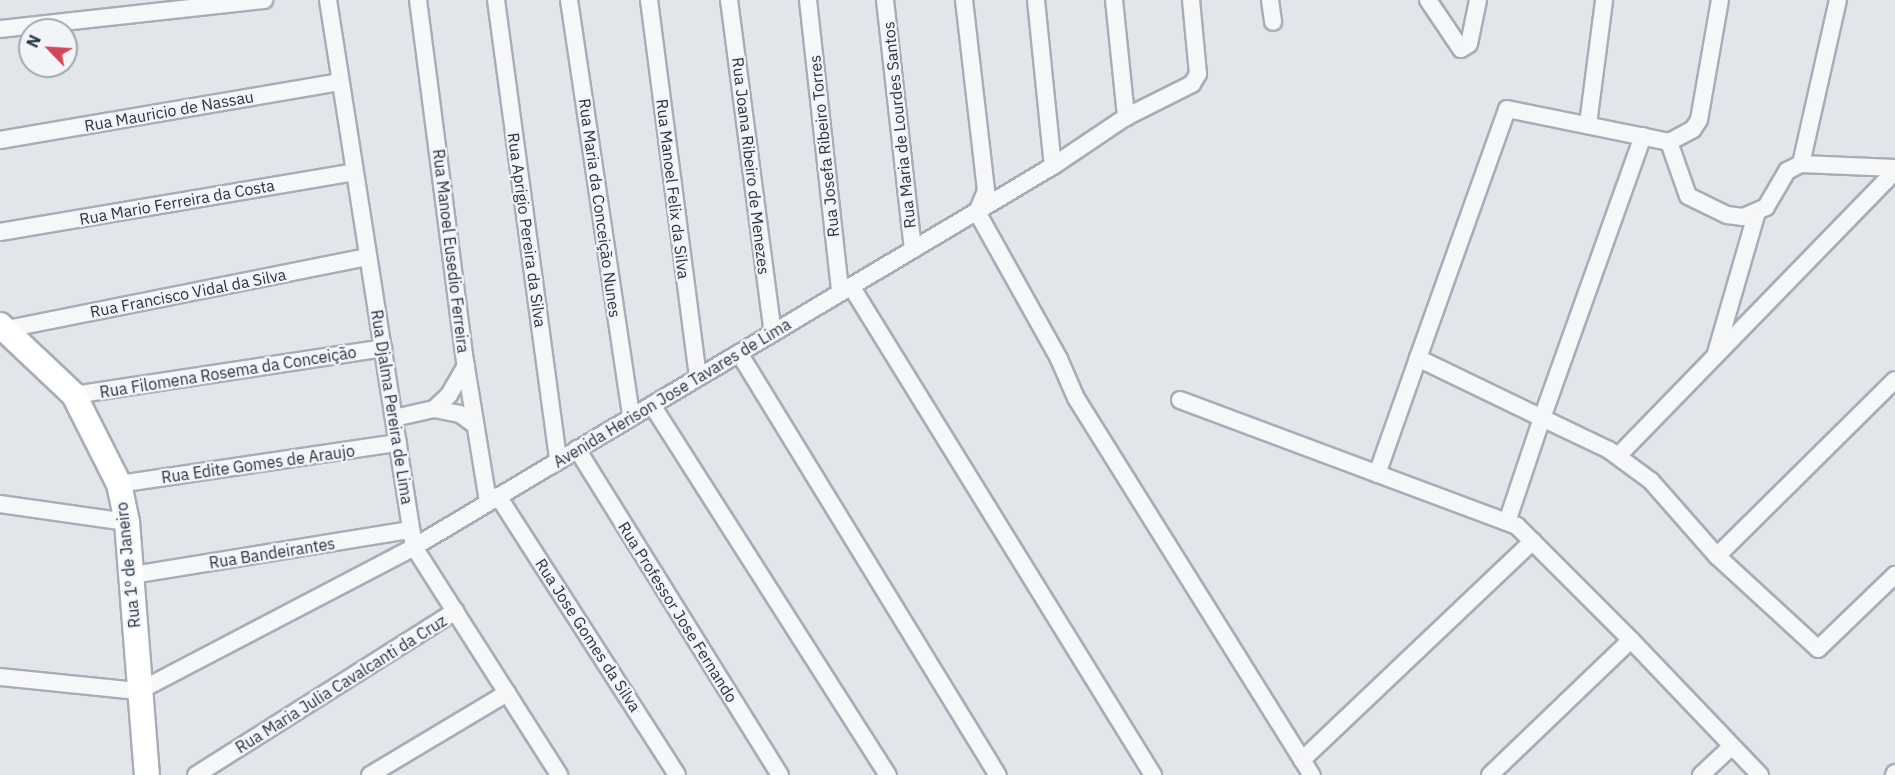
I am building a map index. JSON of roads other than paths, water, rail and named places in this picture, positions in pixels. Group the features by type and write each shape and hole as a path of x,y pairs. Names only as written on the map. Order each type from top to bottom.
{"main road":[{"name":"Rua 1º de Janeiro","path":"2,326 74,395 119,484 127,522 147,775"}],"street":[{"path":"0,29 264,0"},
{"name":"Rua Djalma Pereira de Lima","path":"328,0 353,172 413,538 553,773"},
{"name":"Rua Manoel Eusedio Ferreira","path":"418,0 466,366 476,425 493,499"},
{"name":"Rua Aprigio Pereira da Silva","path":"496,0 558,461"},
{"name":"Rua Maria da Conceição Nunes","path":"569,0 631,417"},
{"name":"Rua Manoel Felix da Silva","path":"649,0 698,377"},
{"name":"Rua Joana Ribeiro de Menezes","path":"729,0 773,333"},
{"name":"Rua Josefa Ribeiro Torres","path":"808,0 846,289"},
{"name":"Rua Maria de Lourdes Santos","path":"885,0 913,249"},
{"path":"964,0 986,191 977,212 1059,359 1076,398 1312,775"},
{"path":"1036,0 1053,166"},
{"path":"1114,0 1126,117"},
{"name":"Avenida Herison Jose Tavares de Lima","path":"139,690 413,538 493,499 977,212 1053,166 1126,117 1197,80 1191,0"},
{"path":"1270,0 1273,22"},
{"path":"1428,0 1461,49 1466,49 1478,0"},
{"path":"1588,124 1604,0"},
{"path":"1377,474 1507,109 1669,142 1693,129 1699,120 1720,0"},
{"path":"1801,164 1838,0"},
{"name":"Rua Mauricio de Nassau","path":"0,140 339,82"},
{"path":"1507,522 1643,136"},
{"path":"1669,142 1688,196 1727,215 1743,217 1766,207 1787,171 1801,164 1895,170"},
{"path":"1618,456 1895,170"},
{"name":"Rua Mario Ferreira da Costa","path":"0,232 353,172"},
{"path":"1715,356 1757,212"},
{"name":"Rua Francisco Vidal da Silva","path":"2,326 368,257"},
{"path":"846,289 1153,775"},
{"name":"Rua Filomena Rosema da Conceição","path":"74,395 383,348"},
{"path":"739,353 998,775"},
{"path":"1418,358 1618,456 1650,480 1717,556 1818,649 1895,575"},
{"path":"434,410 449,395 466,366"},
{"path":"1717,556 1895,380"},
{"path":"1180,400 1517,526 1760,775"},
{"path":"652,405 888,775"},
{"path":"394,418 434,410 454,412 476,425"},
{"name":"Rua Edite Gomes de Araujo","path":"119,484 398,443"},
{"name":"Rua Professor Jose Fernando","path":"577,449 780,775"},
{"name":"Rua Jose Gomes da Silva","path":"493,499 677,775"},
{"path":"0,504 127,522"},
{"name":"Rua Bandeirantes","path":"132,575 413,538"},
{"path":"1302,760 1533,542"},
{"name":"Rua Maria Julia Cavalcanti da Cruz","path":"196,775 455,612"},
{"path":"1490,775 1630,640"},
{"path":"0,677 139,690"},
{"path":"370,775 507,693"},
{"path":"1701,775 1732,746"}]}
